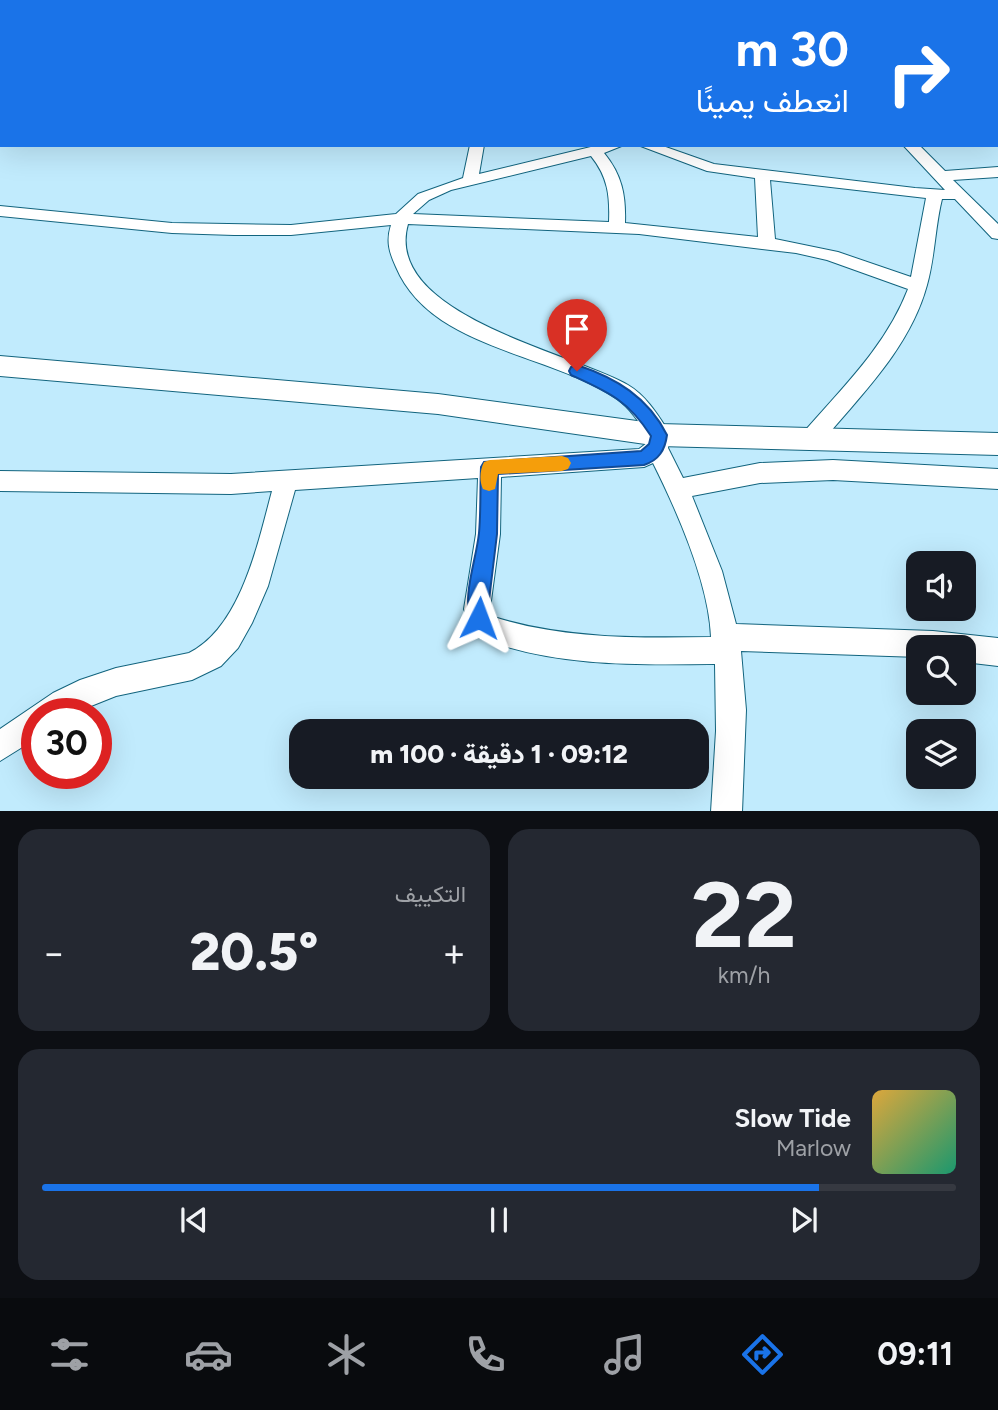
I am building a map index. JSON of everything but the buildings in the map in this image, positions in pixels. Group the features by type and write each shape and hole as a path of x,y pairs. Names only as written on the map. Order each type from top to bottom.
{"street":[{"path":"470,182 476,147"},
{"path":"609,147 470,182 451,184 436,192 414,204 402,219 397,229 400,259 408,275 447,314 515,348 621,391 643,409 687,507 712,578 726,644 730,702 726,811"},
{"path":"651,147 712,168 934,195 961,195"},
{"path":"912,147 998,234"},
{"path":"594,151 608,167 618,186 617,228"},
{"path":"943,176 998,172"},
{"path":"762,174 767,242"},
{"path":"811,439 893,341 918,286 934,195"},
{"path":"0,211 172,228 234,230 291,230 402,219 617,228 767,242 832,256 918,286"},
{"path":"977,212 998,214"},
{"path":"0,366 438,404 658,442 811,439 998,444"},
{"path":"0,481 231,484 644,458 658,442"},
{"path":"490,467 488,534 477,608 485,627 524,640 632,652 726,644 906,644"},
{"path":"678,489 760,473 833,470 998,479"},
{"path":"68,698 161,670 195,665 214,653 233,630 252,593 261,571 286,480"},
{"path":"976,650 998,652"},
{"path":"0,746 21,732"}],"slow traffic":[{"path":"489,483 490,467 562,463"}],"route":[{"path":"479,618 478,593 488,534 490,467 628,460 644,458 657,448 659,435 643,409 621,391 577,371"}]}
